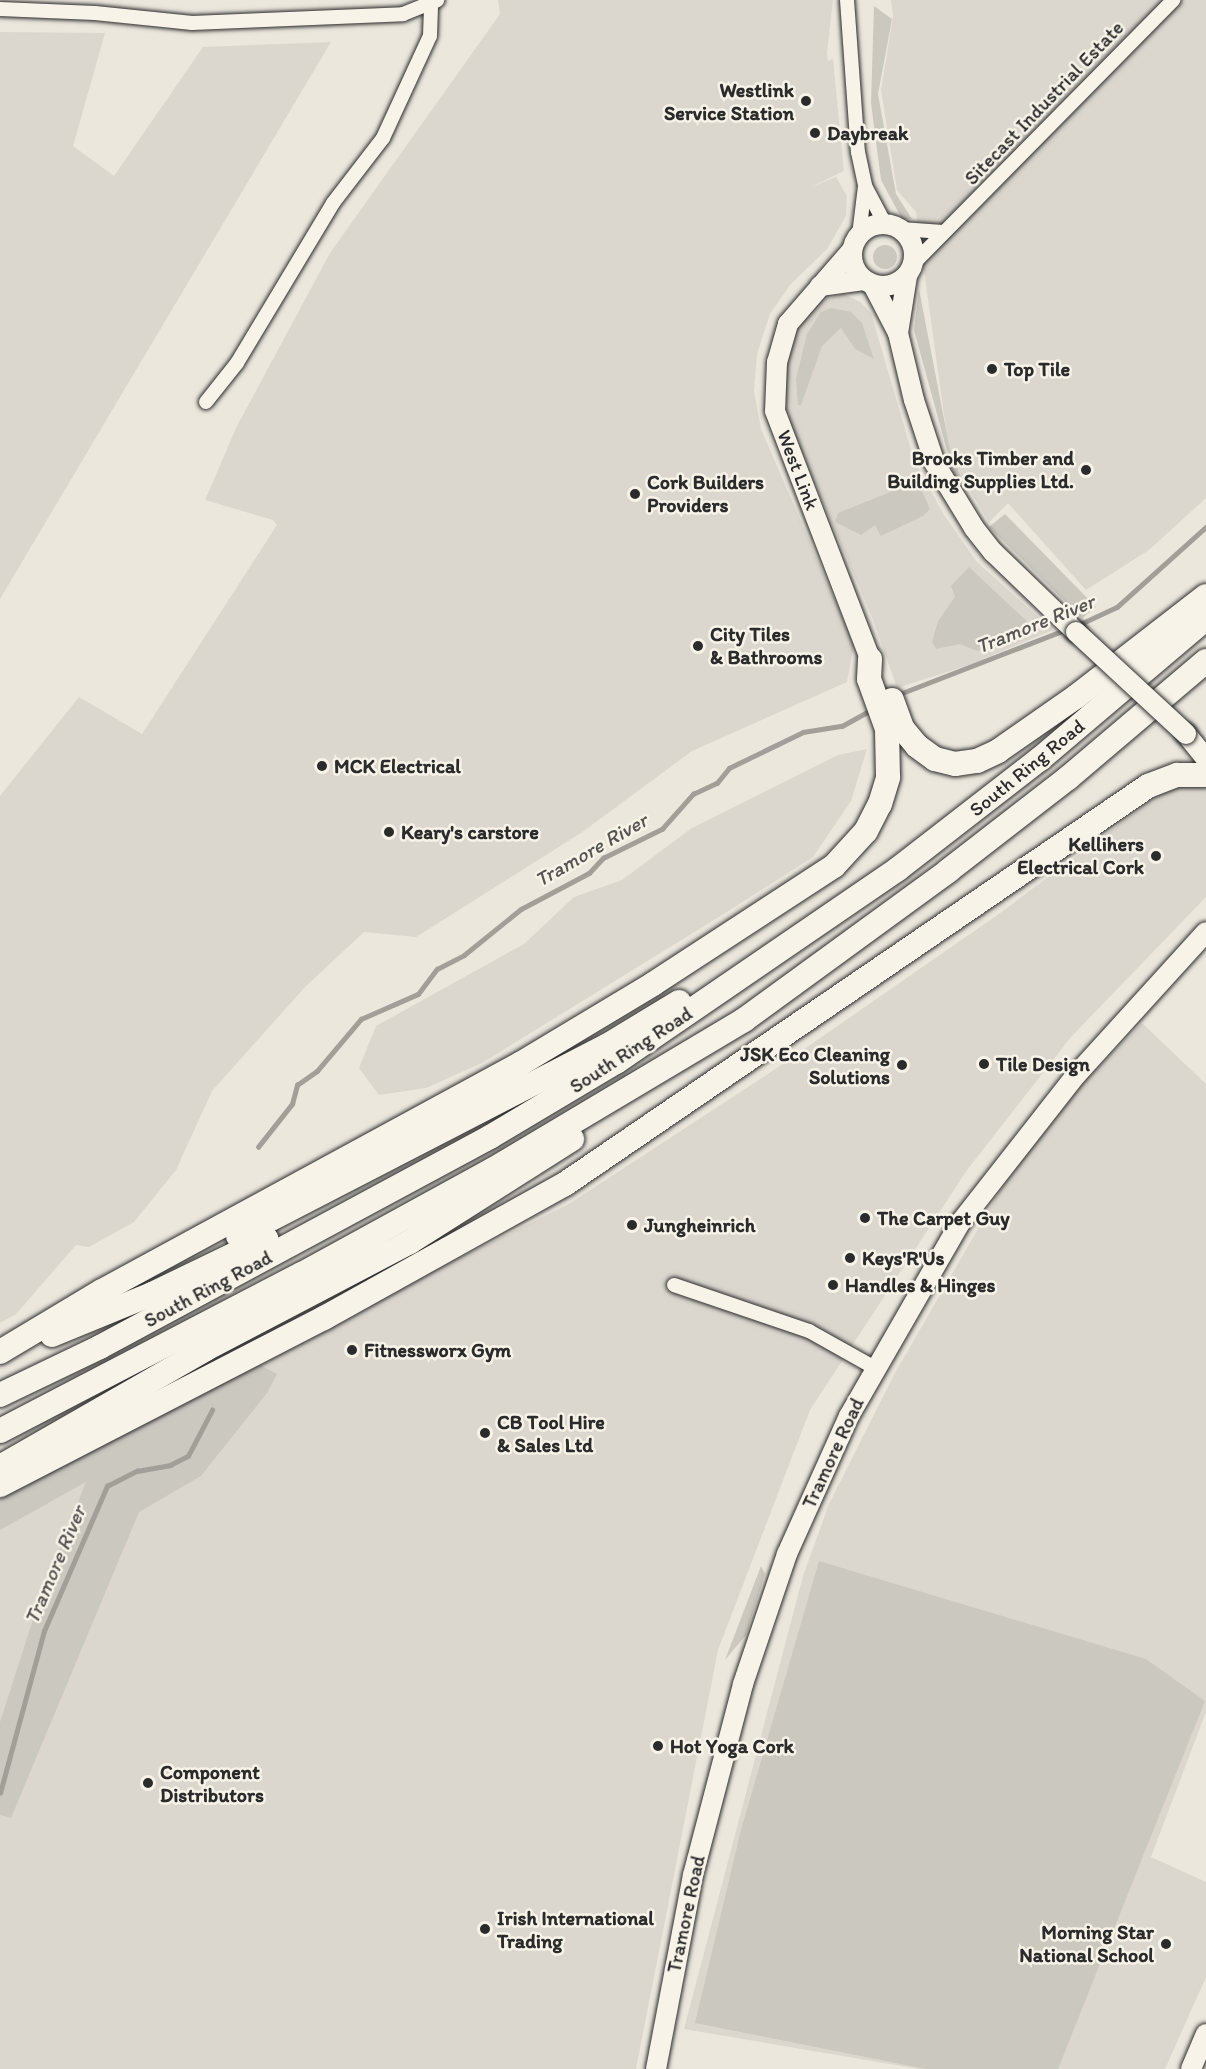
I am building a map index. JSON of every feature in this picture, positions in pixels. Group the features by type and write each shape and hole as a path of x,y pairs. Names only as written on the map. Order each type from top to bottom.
{"highway":[{"path":"870,659 882,674 902,728 917,746 936,759 955,764 977,761 998,751 1077,696 1206,596"},
{"name":"South Ring Road","path":"0,1395 100,1347 490,1137 616,1062 898,869 1040,759 1206,618"},
{"path":"0,1355 102,1291 520,1064 653,984 834,866 866,831 880,804 888,777 887,729 869,679 870,659"},
{"name":"South Ring Road","path":"0,1431 423,1208 744,1020 967,857 1206,661"},
{"path":"0,1485 324,1318 565,1184 1148,786 1177,775 1206,775"},
{"path":"0,1355 372,1169 608,1045 898,869"},
{"path":"0,1355 152,1294 306,1220 490,1122 736,981"},
{"path":"0,1467 207,1349 410,1242 527,1170 744,1020"}],"street":[{"path":"847,0 858,152 864,186 853,266 868,283 898,333 914,400 935,464 974,528 1031,590 1186,734 1206,748"},
{"name":"Sitecast Industrial Estate","path":"910,270 943,232 1173,0"},
{"path":"0,9 95,13 192,23 404,14 434,2 430,36 383,138 333,203 237,363 206,402"},
{"path":"864,186 893,227 913,245 898,333"},
{"path":"856,242 893,227 943,232"},
{"name":"West Link","path":"856,242 797,310 782,341 776,373 775,411 870,659"},
{"path":"820,286 868,283 891,286 910,270"},
{"path":"1186,734 1206,759"},
{"name":"Tramore Road","path":"657,2069 693,1875 743,1684 790,1546 824,1468 875,1368 960,1223 1019,1144 1080,1070 1206,932"},
{"path":"674,1285 809,1331 875,1368"},
{"path":"1191,2069 1206,2034"}],"shaded area":[{"path":"498,0 833,0 827,53 828,61 833,59 844,171 811,187 836,177 847,196 846,216 827,249 790,285 770,314 757,354 754,391 761,429 854,644 847,682 692,751 581,833 416,937 364,932 305,987 212,1091 176,1170 134,1222 89,1247 76,1245 16,1314 0,1323 0,796 79,697 142,734 277,525 273,520 205,500 237,426 330,253 500,14"},
{"path":"891,0 1206,0 1206,498 1149,550 1086,590 1008,503 989,522 961,476 948,444 916,212 897,190 881,90 893,16"},
{"path":"874,6 892,19 878,94 896,194 912,219 902,219 881,180 871,103"},
{"path":"0,32 105,33 73,146 114,176 203,47 331,42 0,599"},
{"path":"885,245 894,248 897,257 894,266 885,269 876,266 873,257 876,248"},
{"path":"919,289 949,445 961,477 955,480 914,330"},
{"path":"844,294 860,302 871,313 914,460 944,515 977,562 1053,630 969,665 897,688 872,617 792,429 782,394 785,369 797,324 815,302"},
{"path":"831,308 851,312 862,323 874,359 855,349 841,328 822,346 801,405 798,405 796,379 807,334 821,312"},
{"path":"915,476 930,509 923,516 881,536 875,525 861,535 835,522 838,513 888,493"},
{"path":"1005,514 1096,607 1082,618 989,527"},
{"path":"969,567 1033,627 977,651 960,644 936,649 932,642 938,621 955,597 951,586"},
{"path":"867,749 851,801 813,857 722,915 482,1063 426,1088 379,1095 359,1068 376,1026 524,944 574,897 622,880 692,828 838,755"},
{"path":"1195,786 1206,789 1206,897 1071,1037 967,1170 810,1410 718,1650 636,2069 0,2069 0,1509 394,1290 569,1204 774,1070 996,916 1168,788"},
{"path":"1142,1023 1206,1084 1206,1712 1151,1857 1206,1882 1206,1977 1165,2069 919,2069 684,2029 803,1576 829,1504 895,1373 1021,1154 1061,1105"},
{"path":"258,1364 277,1374 267,1393 201,1476 139,1512 11,1818 0,1815 0,1722 37,1607 86,1482 0,1530 0,1497"},
{"path":"819,1561 1146,1659 1205,1701 1058,2069 926,2069 695,2023 741,1830"},
{"path":"761,1566 765,1574 746,1635 725,1660"}],"waterway":[{"name":"Tramore River","path":"1076,626 1117,607 1206,527"},
{"name":"Tramore River","path":"897,695 1065,630"},
{"name":"Tramore River","path":"258,1147 292,1104 297,1085 317,1071 361,1019 418,994 437,969 464,955 521,909 589,873 603,858 662,829 693,794 717,783 729,768 803,732 842,726 871,710"},
{"name":"Tramore River","path":"0,1793 44,1631 107,1486 137,1471 170,1465 188,1456 212,1410"}],"place":[{"name":"Westlink Service Station","path":"806,101"},
{"name":"Daybreak","path":"815,133"},
{"name":"Top Tile","path":"992,369"},
{"name":"Brooks Timber and Building Supplies Ltd.","path":"1086,470"},
{"name":"Cork Builders Providers","path":"635,494"},
{"name":"City Tiles & Bathrooms","path":"698,646"},
{"name":"MCK Electrical","path":"322,766"},
{"name":"Keary's carstore","path":"389,832"},
{"name":"Kellihers Electrical Cork","path":"1156,856"},
{"name":"Tile Design","path":"984,1064"},
{"name":"JSK Eco Cleaning Solutions","path":"902,1065"},
{"name":"The Carpet Guy","path":"865,1218"},
{"name":"Jungheinrich","path":"632,1225"},
{"name":"Keys'R'Us","path":"850,1258"},
{"name":"Handles & Hinges","path":"833,1285"},
{"name":"Fitnessworx Gym","path":"352,1350"},
{"name":"CB Tool Hire & Sales Ltd","path":"485,1433"},
{"name":"Hot Yoga Cork","path":"658,1746"},
{"name":"Component Distributors","path":"148,1783"},
{"name":"Irish International Trading","path":"485,1929"},
{"name":"Morning Star National School","path":"1166,1944"}]}
